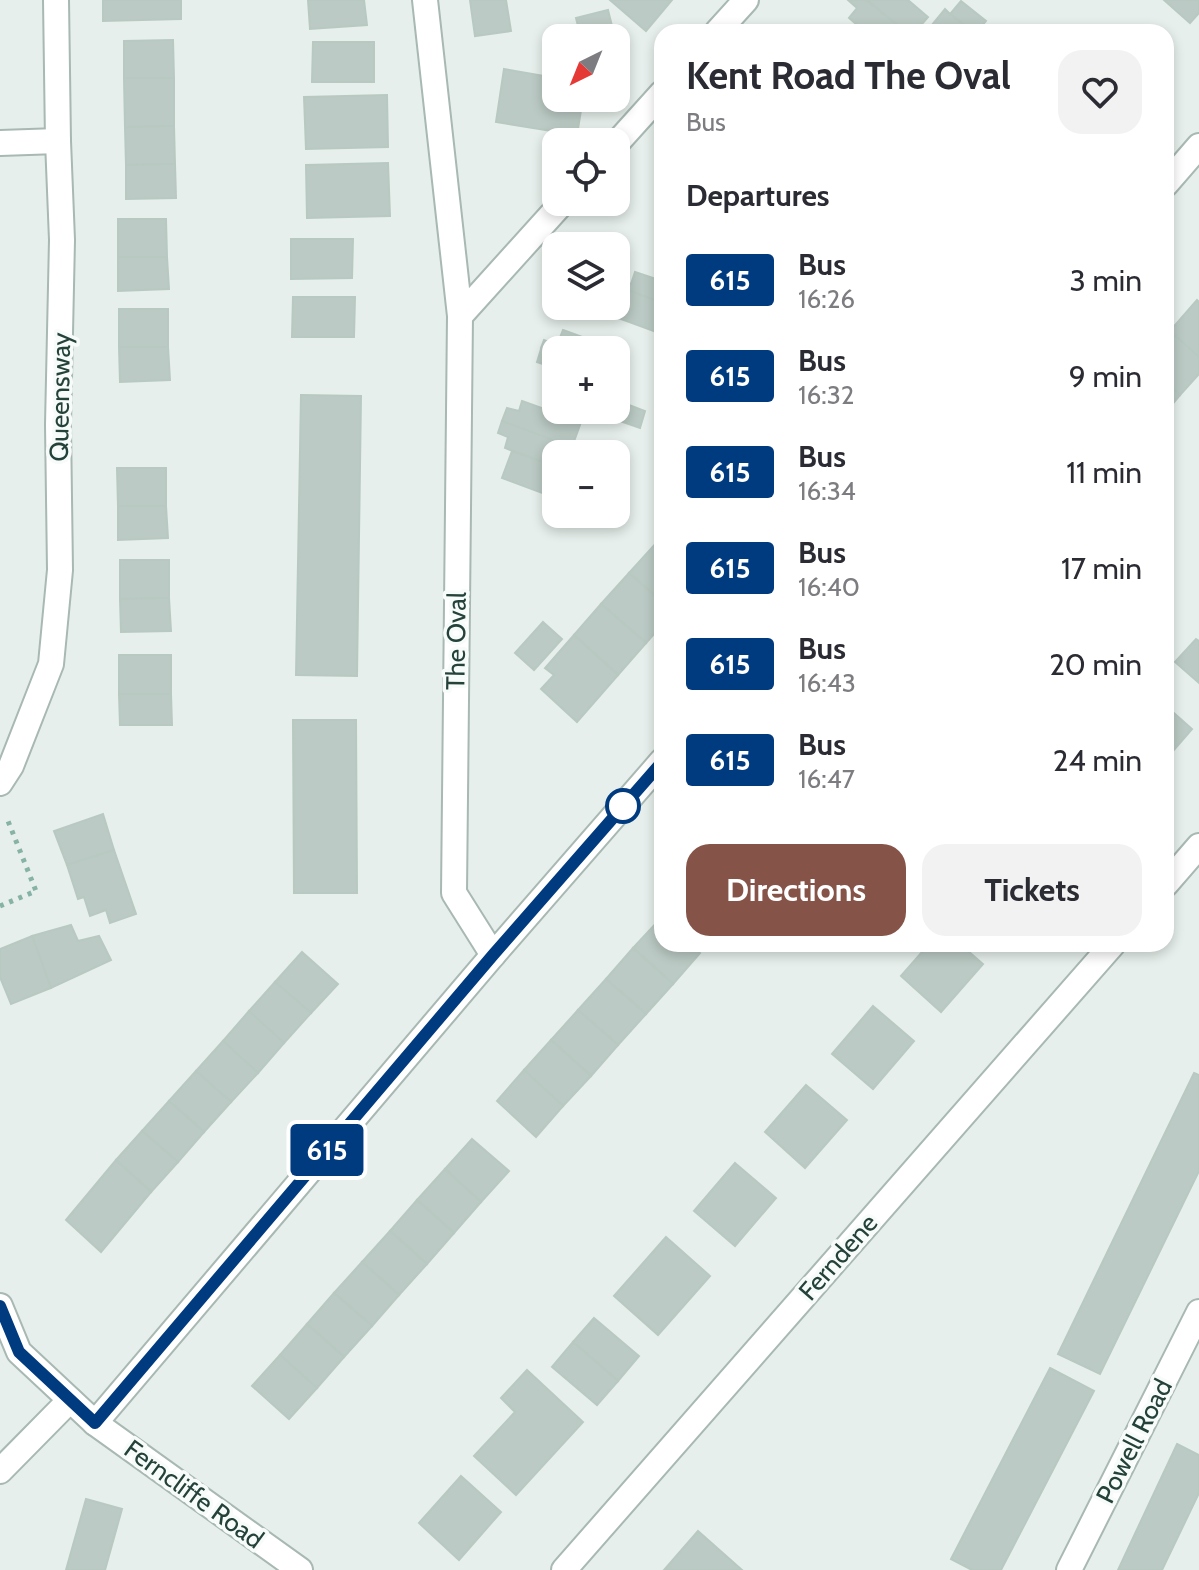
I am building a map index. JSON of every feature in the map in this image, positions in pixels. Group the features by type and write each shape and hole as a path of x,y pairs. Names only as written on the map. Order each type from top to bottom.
{"street":[{"name":"Queensway","path":"0,783 11,766 51,664 60,570 58,425 62,240 56,0"},
{"name":"The Oval","path":"425,0 460,316 454,893 493,955"},
{"path":"724,24 746,0"},
{"path":"630,128 654,102"},
{"path":"0,143 58,141"},
{"path":"1174,175 1199,146"},
{"path":"460,316 550,216"},
{"path":"95,1423 654,770"},
{"path":"1174,875 1199,846"},
{"name":"Ferndene","path":"564,1570 1106,952"},
{"name":"Ferncliffe Road","path":"0,1306 19,1352 95,1423 300,1570"},
{"name":"Powell Road","path":"1069,1570 1199,1312"},
{"path":"0,1471 70,1400"}],"path":[{"path":"0,906 36,891 5,813"}],"building":[{"path":"103,0 181,0 181,19 103,21"},
{"path":"308,0 364,0 367,25 310,29"},
{"path":"470,0 506,0 511,31 475,36"},
{"path":"610,0 672,0 646,31"},
{"path":"848,0 867,0 896,24 856,24 849,18 857,8"},
{"path":"867,0 908,0 928,17 922,24 896,24"},
{"path":"1164,0 1199,0 1199,13 1190,23"},
{"path":"961,1 986,21 984,24 963,24 950,14"},
{"path":"945,9 963,24 933,24"},
{"path":"608,10 612,24 578,24 576,18"},
{"path":"173,40 174,78 124,78 124,41"},
{"path":"313,42 374,42 374,82 312,82"},
{"path":"504,69 542,76 542,112 581,112 578,128 542,129 496,122"},
{"path":"124,78 174,78 174,126 125,127"},
{"path":"387,95 388,147 306,149 304,97"},
{"path":"174,126 175,164 126,165 125,127"},
{"path":"388,163 390,216 307,218 306,165"},
{"path":"175,164 176,198 126,199 126,165"},
{"path":"118,219 166,219 167,257 118,257"},
{"path":"291,239 353,239 352,278 291,279"},
{"path":"118,257 167,257 169,289 118,291"},
{"path":"635,272 654,278 654,300 630,291"},
{"path":"630,291 654,300 654,331 624,320 630,320"},
{"path":"293,297 355,297 354,337 292,337"},
{"path":"1197,300 1199,357 1174,335 1174,326"},
{"path":"119,309 168,309 168,347 119,347"},
{"path":"563,330 580,336 561,336"},
{"path":"1174,335 1199,357 1199,374 1180,395 1174,389"},
{"path":"119,347 168,347 170,380 120,382"},
{"path":"541,349 542,349 542,364 537,362"},
{"path":"301,395 361,396 357,676 296,675"},
{"path":"522,401 542,408 542,424 580,424 575,440 553,440 502,421 507,408 519,411"},
{"path":"630,405 645,411 640,428 628,424"},
{"path":"502,421 553,440 542,440 542,462 505,448 508,437 498,433"},
{"path":"512,451 542,462 542,493 502,478"},
{"path":"117,468 166,468 166,506 118,506"},
{"path":"118,506 166,506 168,538 118,540"},
{"path":"654,545 654,595 629,573"},
{"path":"120,560 169,560 169,598 120,599"},
{"path":"629,573 654,595 654,634 646,643 601,604"},
{"path":"169,598 171,631 121,632 120,599"},
{"path":"601,604 646,643 618,675 574,635"},
{"path":"543,622 562,639 534,670 515,653"},
{"path":"574,635 618,675 577,722 541,689 554,675 545,668"},
{"path":"1196,639 1199,641 1199,683 1175,662"},
{"path":"119,655 171,655 171,694 119,694"},
{"path":"119,694 171,694 172,725 120,725"},
{"path":"1174,713 1192,729 1174,750"},
{"path":"293,720 356,720 357,893 294,893"},
{"path":"103,814 114,850 67,865 54,831"},
{"path":"114,850 136,914 110,923 106,910 90,916 84,897 78,899 67,865"},
{"path":"71,925 78,941 99,936 111,960 51,988 32,936"},
{"path":"654,926 654,952 700,953 673,984 633,948"},
{"path":"32,936 51,988 11,1004 0,977 0,949"},
{"path":"633,948 673,984 646,1014 606,979"},
{"path":"302,952 338,984 311,1013 275,982"},
{"path":"922,952 969,952 983,964 941,1012 901,976"},
{"path":"606,979 646,1014 618,1045 578,1010"},
{"path":"275,982 311,1013 284,1043 249,1011"},
{"path":"873,1006 914,1041 873,1089 832,1054"},
{"path":"578,1010 618,1045 591,1076 551,1040"},
{"path":"249,1011 284,1043 258,1073 223,1041"},
{"path":"551,1040 591,1076 563,1106 524,1070"},
{"path":"223,1041 258,1073 231,1102 196,1071"},
{"path":"524,1070 563,1106 536,1137 497,1101"},
{"path":"196,1071 231,1102 204,1132 169,1101"},
{"path":"1194,1073 1199,1075 1199,1171 1100,1374 1058,1354"},
{"path":"806,1085 847,1120 805,1168 765,1132"},
{"path":"169,1101 204,1132 178,1162 142,1131"},
{"path":"142,1131 178,1162 151,1192 116,1160"},
{"path":"472,1139 509,1171 481,1202 445,1169"},
{"path":"116,1160 151,1192 101,1252 66,1220"},
{"path":"735,1163 776,1198 735,1246 694,1211"},
{"path":"445,1169 481,1202 454,1233 417,1200"},
{"path":"417,1200 454,1233 427,1264 390,1231"},
{"path":"390,1231 427,1264 399,1295 362,1262"},
{"path":"666,1237 710,1276 658,1335 614,1296"},
{"path":"362,1262 399,1295 372,1326 334,1293"},
{"path":"334,1293 372,1326 344,1357 307,1324"},
{"path":"594,1318 639,1356 618,1381 573,1342"},
{"path":"307,1324 344,1357 317,1388 280,1355"},
{"path":"573,1342 618,1381 597,1405 552,1367"},
{"path":"280,1355 317,1388 289,1419 252,1386"},
{"path":"1050,1368 1094,1391 1001,1570 972,1570 951,1559"},
{"path":"527,1370 583,1422 516,1495 474,1456 515,1412 501,1398"},
{"path":"1177,1444 1199,1455 1199,1493 1162,1570 1118,1570"},
{"path":"461,1476 501,1512 459,1560 419,1523"},
{"path":"86,1499 122,1509 105,1570 66,1570"},
{"path":"698,1531 742,1570 664,1570"}],"bus line":[{"name":"615","path":"0,1306 19,1352 95,1423 493,955 654,771"}]}
